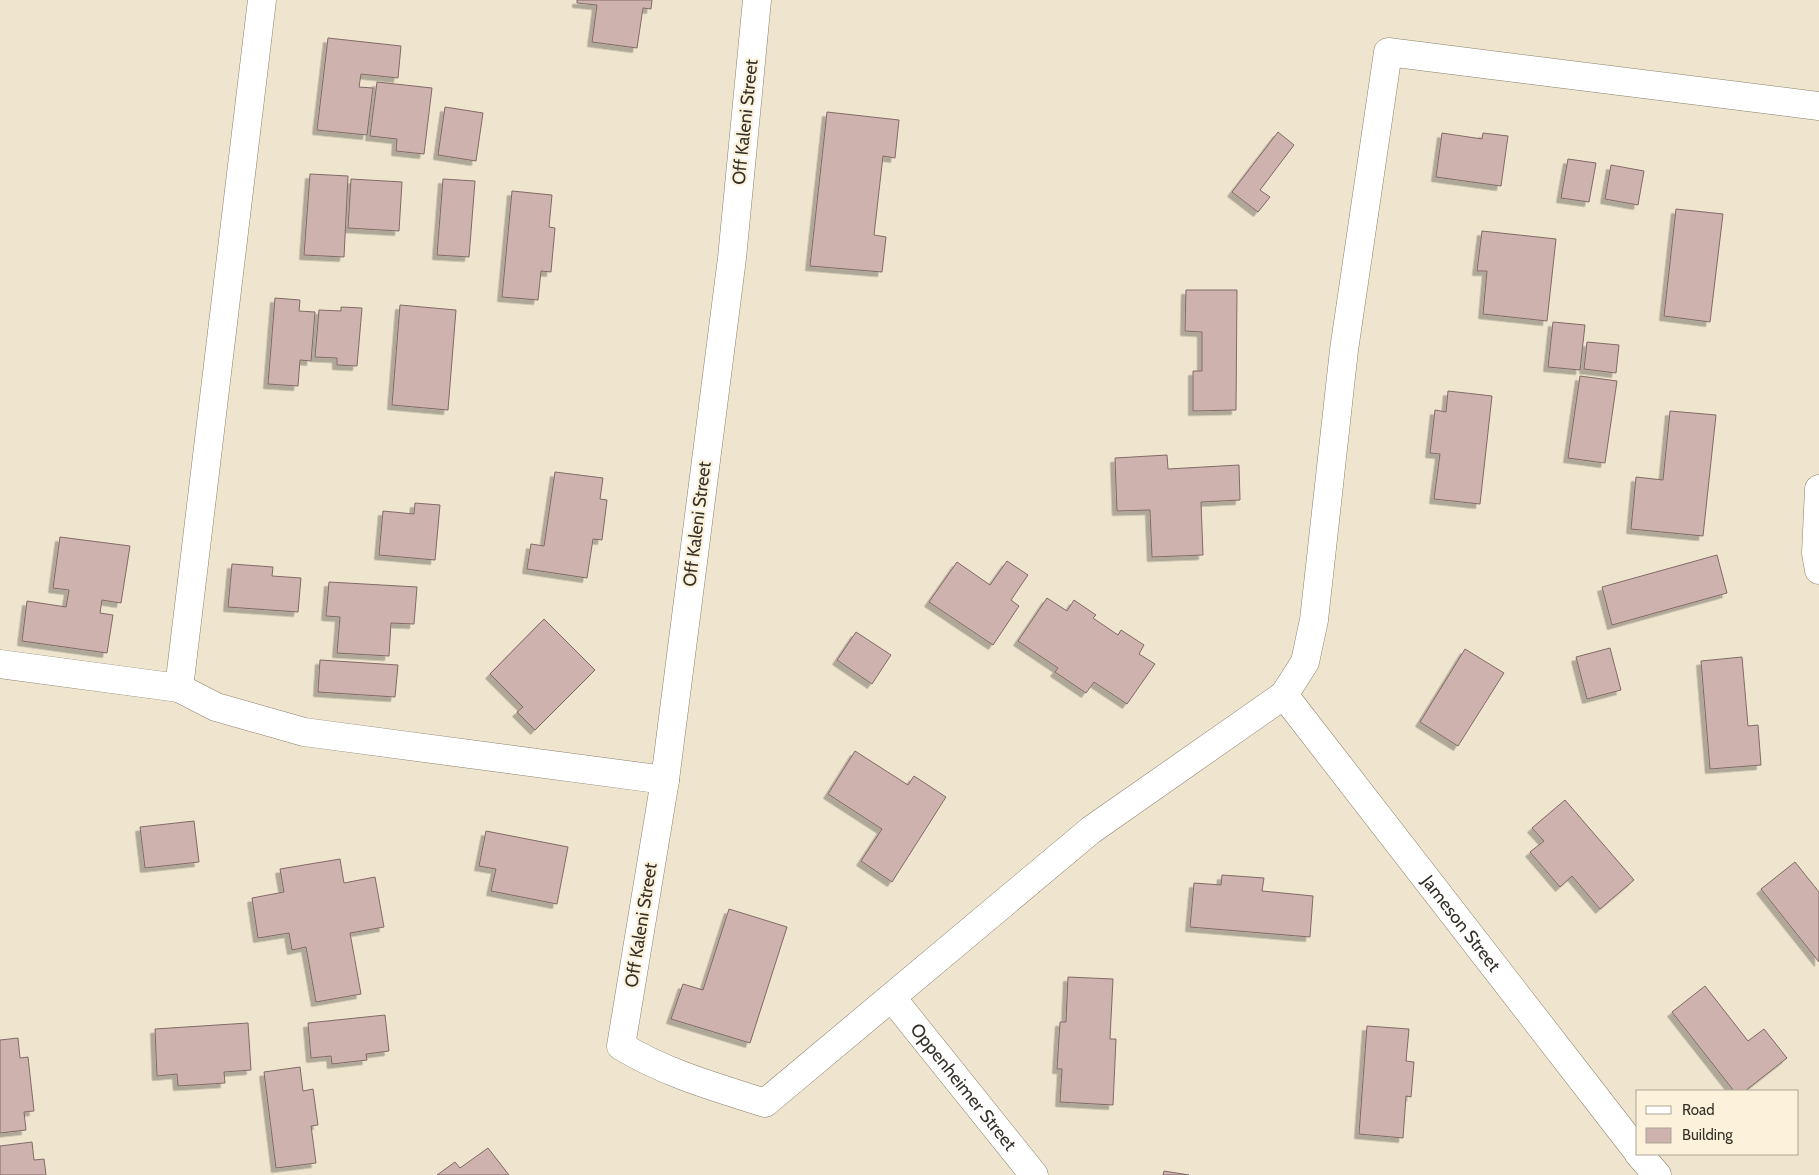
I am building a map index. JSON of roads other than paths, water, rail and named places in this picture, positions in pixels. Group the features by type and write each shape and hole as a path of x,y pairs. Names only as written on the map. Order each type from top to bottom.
{"street":[{"path":"179,688 262,0"},
{"name":"Off Kaleni Street","path":"757,0 732,258 664,780 621,1046 645,1061 672,1073 765,1103 892,998"},
{"path":"892,998 1091,830 1284,695 1305,662 1314,620 1344,350 1388,52 1819,106"},
{"path":"1819,489 1816,553 1819,570"},
{"path":"0,664 179,688 216,706 304,732 664,780"},
{"name":"Jameson Street","path":"1284,695 1636,1149"},
{"name":"Oppenheimer Street","path":"892,998 1034,1175"},
{"name":"Jameson Street","path":"1641,1155 1657,1175"}]}
